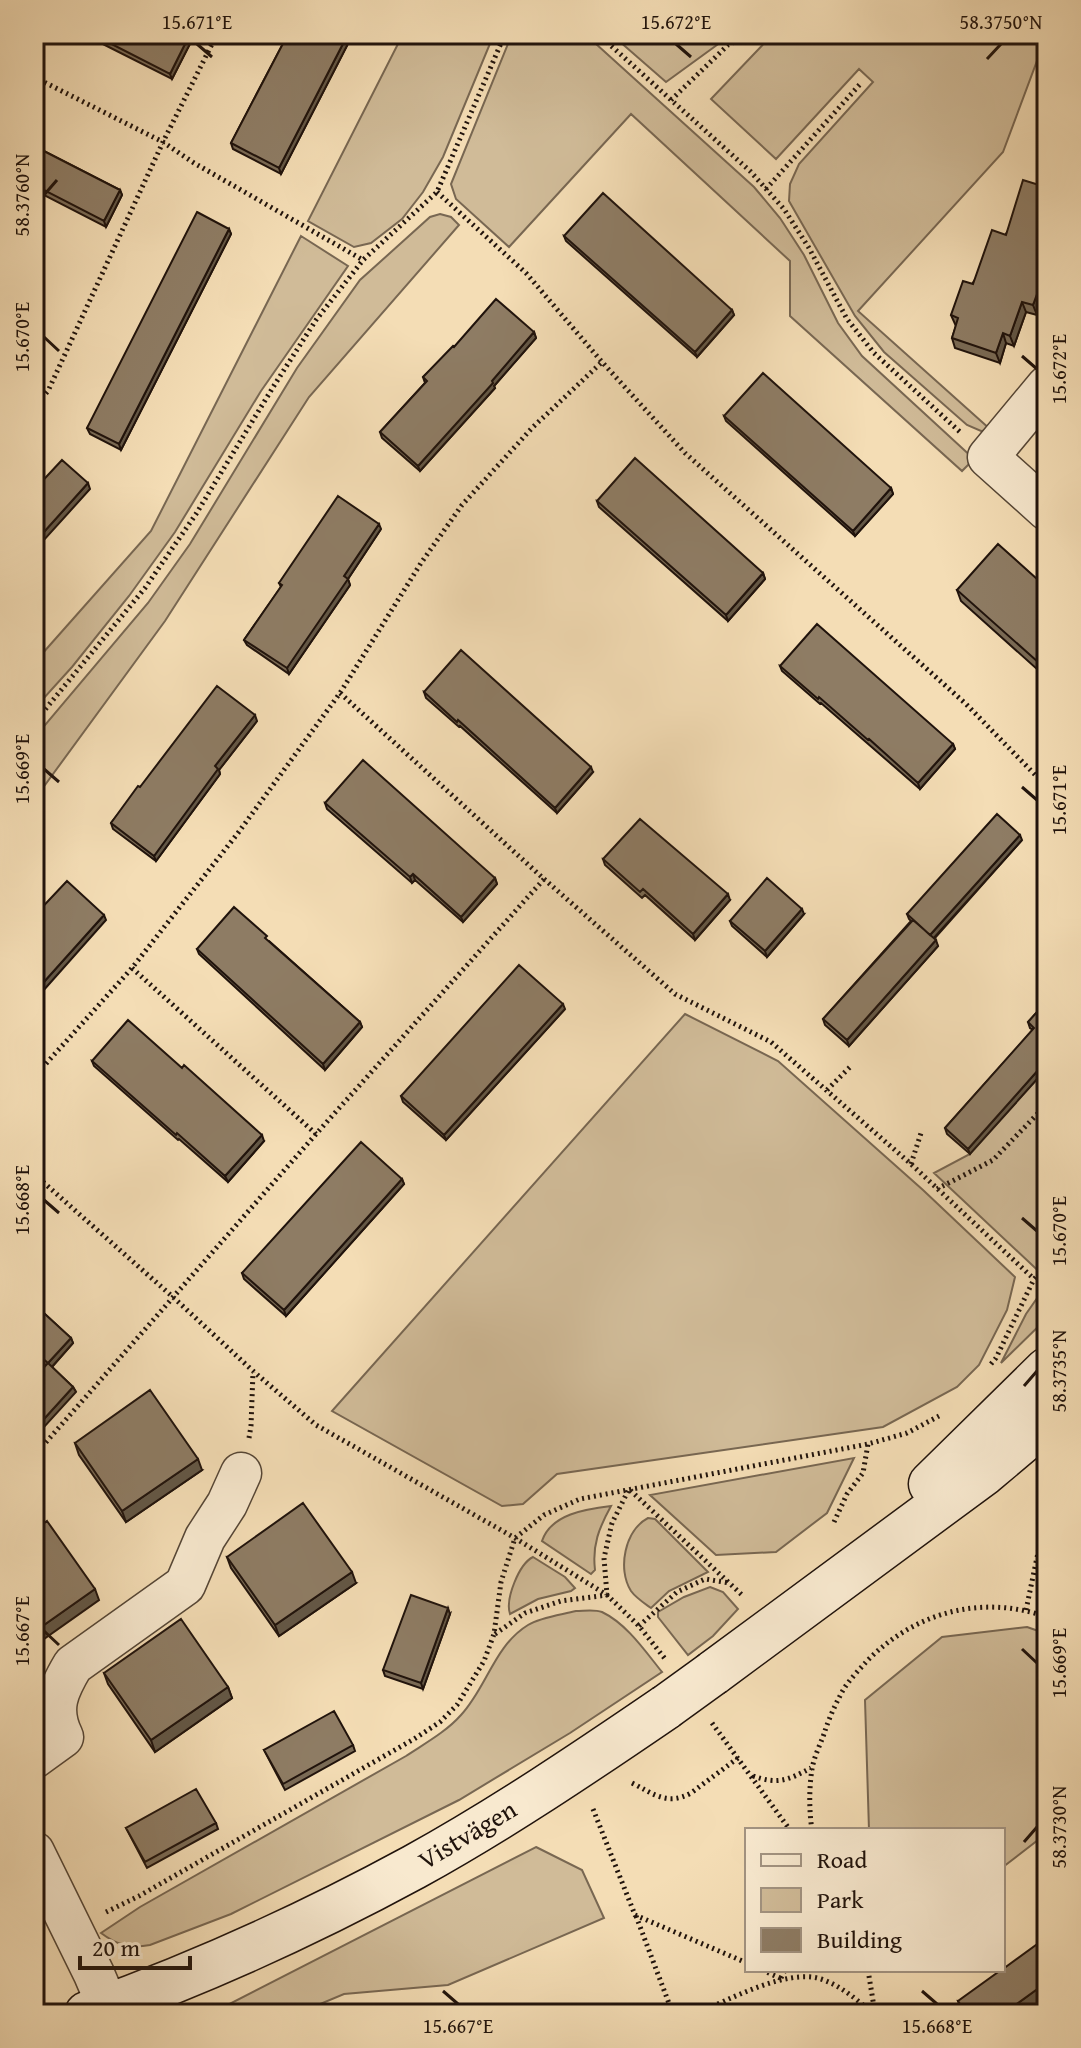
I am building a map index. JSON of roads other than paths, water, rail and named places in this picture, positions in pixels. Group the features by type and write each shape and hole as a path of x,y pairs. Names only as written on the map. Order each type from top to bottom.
{"main road":[{"name":"Vistvägen","path":"815,1598 1047,1370"},
{"name":"Vistvägen","path":"102,2011 322,1914 415,1866 546,1787 684,1683 815,1598 984,1473 1047,1420"}],"street":[{"path":"1047,386 988,457 1047,510"},
{"path":"34,1758 63,1737 56,1723 56,1705 62,1684 73,1665 185,1585 205,1538 227,1504 241,1473"},
{"path":"34,1852 72,1929 102,2011"}]}
